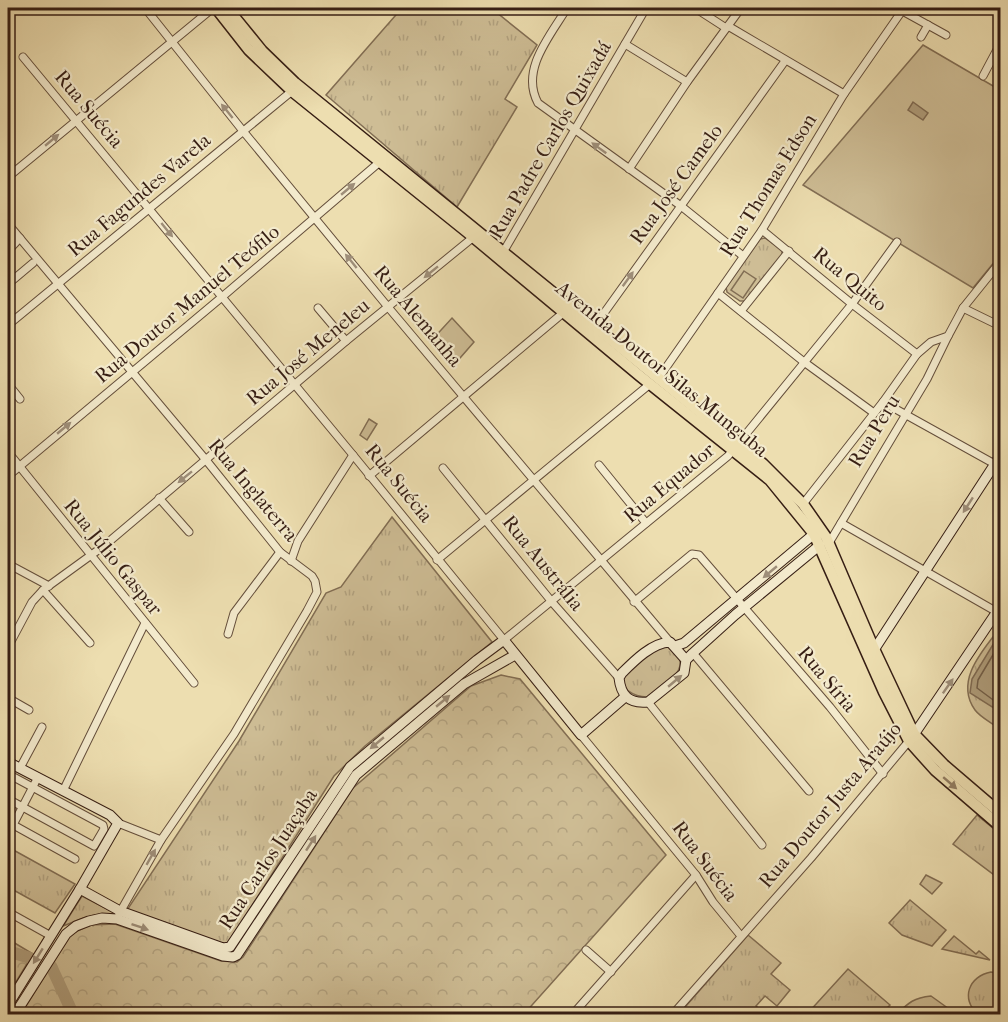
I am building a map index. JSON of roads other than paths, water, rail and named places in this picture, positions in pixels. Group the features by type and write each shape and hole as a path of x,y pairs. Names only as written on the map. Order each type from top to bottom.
{"main road":[{"name":"Avenida Doutor Silas Munguba","path":"215,8 249,50 292,91 383,159"},
{"name":"Avenida Doutor Silas Munguba","path":"227,8 248,35 286,75 383,159 594,327 654,382"},
{"name":"Avenida Doutor Silas Munguba","path":"501,255 564,313 736,447 770,480 824,544"},
{"name":"Avenida Doutor Silas Munguba","path":"736,447 763,464 803,504 824,544 872,653 891,705 935,770 1000,826"},
{"name":"Avenida Doutor Silas Munguba","path":"912,737 1000,813"}],"street":[{"name":"Rua Alemanha","path":"145,8 388,307 634,602 673,644"},
{"path":"8,177 171,41 215,8"},
{"path":"567,8 538,57 532,74 532,90 538,103 549,114 681,206 743,256"},
{"name":"Rua Padre Carlos Quixadá","path":"501,255 646,8"},
{"path":"695,8 844,94"},
{"path":"629,169 687,82 741,8"},
{"path":"901,8 946,35"},
{"name":"Rua Thomas Edson","path":"437,560 654,382 762,230 844,94 901,8"},
{"path":"921,37 928,25"},
{"path":"626,44 687,82"},
{"path":"983,76 1000,44"},
{"name":"Rua Suécia","path":"23,57 353,454 437,560 696,875 713,902 741,936"},
{"name":"Rua José Camelo","path":"594,327 785,61"},
{"name":"Rua Fagundes Varela","path":"8,325 292,91"},
{"name":"Rua Doutor Manuel Teófilo","path":"8,476 383,159"},
{"name":"Rua Inglaterra","path":"8,224 280,552 312,576 317,592 243,722 161,840 119,915"},
{"name":"Rua Quito","path":"762,230 917,354"},
{"name":"Rua José Meneleu","path":"8,647 32,602 46,588 90,556 476,235"},
{"path":"8,251 20,238"},
{"name":"Rua Equador","path":"504,640 736,447 852,304 897,242"},
{"path":"741,311 789,251"},
{"name":"Rua Peru","path":"648,702 684,673 690,656 796,563 824,544 841,523 927,379 963,308 1000,262"},
{"path":"8,284 33,263"},
{"path":"718,293 804,362 874,413"},
{"path":"318,308 346,341"},
{"path":"963,308 1000,326"},
{"path":"369,476 564,313"},
{"path":"803,504 883,402 917,354 931,342 948,336"},
{"path":"8,384 20,399"},
{"path":"872,653 999,463 883,402"},
{"name":"Rua Júlio Gaspar","path":"8,452 194,683"},
{"path":"291,561 298,541 353,454"},
{"path":"599,465 646,523"},
{"name":"Rua Austrália","path":"443,468 552,602 619,678"},
{"path":"159,498 189,532"},
{"path":"841,523 924,572 999,609"},
{"path":"762,845 648,702 636,703 625,697 619,678 626,669 652,648 664,643 684,643 814,534"},
{"path":"228,634 234,613 280,552"},
{"path":"634,602 692,554 699,555 737,599"},
{"path":"789,555 796,563"},
{"path":"8,564 46,588 90,643"},
{"name":"Rua Síria","path":"737,599 830,707 883,774"},
{"name":"Rua Doutor Justa Araújo","path":"673,1014 883,774 912,737 999,609"},
{"path":"63,791 145,623"},
{"name":"Rua Carlos Juaçaba","path":"289,867 350,767 504,640"},
{"path":"673,644 690,656 809,791"},
{"path":"484,655 492,652 496,655 498,662 494,666"},
{"name":"Rua Carlos Juaçaba","path":"80,889 119,915 223,948 234,945 364,766 464,684 515,655"},
{"path":"581,735 625,697"},
{"path":"8,698 29,710"},
{"path":"20,768 42,727"},
{"path":"8,762 112,816 118,823 161,840"},
{"path":"8,774 103,825 104,829 94,846 8,799"},
{"path":"38,777 23,807 10,823 75,859"},
{"path":"8,1005 118,823"},
{"path":"573,1014 696,875"},
{"path":"8,912 51,936"},
{"name":"Rua Carlos Juaçaba","path":"15,1014 66,934 97,918 119,915"},
{"path":"586,950 611,972"}],"water":[{"path":"913,102 928,113 923,120 908,110"},
{"path":"1000,633 1000,712 970,693 972,679"}],"waterway":[{"path":"8,951 30,958"},
{"path":"51,966 73,1014"}]}
